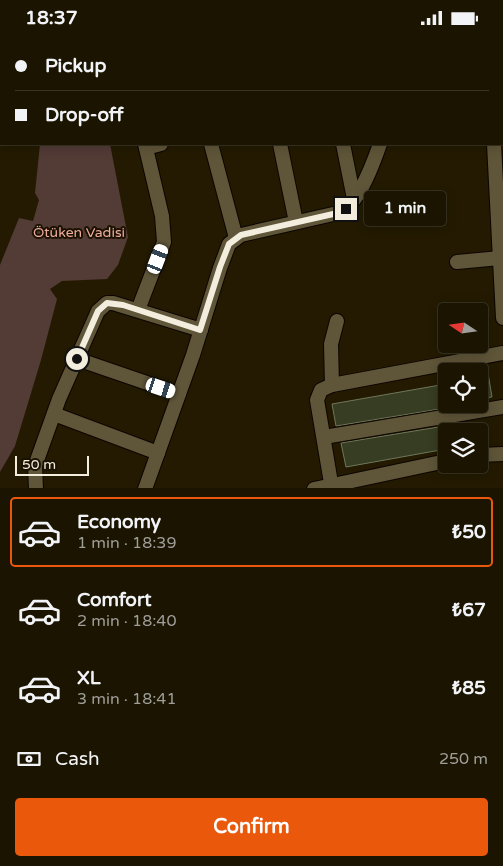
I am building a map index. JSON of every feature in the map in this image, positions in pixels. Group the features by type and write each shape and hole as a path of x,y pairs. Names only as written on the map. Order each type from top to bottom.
{"street":[{"path":"211,145 236,238"},
{"path":"280,145 296,222"},
{"path":"343,145 354,199"},
{"path":"145,488 229,244 241,235 342,212 354,199 372,168 380,145"},
{"path":"494,145 500,197 500,258 503,318"},
{"path":"138,310 164,242 162,216 145,146"},
{"path":"457,261 500,258"},
{"path":"36,488 35,466 54,414 98,311 107,303 118,304 200,330"},
{"path":"332,385 331,344 337,321"},
{"path":"438,463 332,487 317,400 321,390 332,385 503,353"},
{"path":"77,359 179,394"},
{"path":"324,437 503,407"},
{"path":"54,414 158,453"},
{"path":"488,455 503,454"}],"green space":[{"name":"Ötüken Vadisi","path":"40,145 110,145 128,237 118,265 107,279 62,281 50,289 57,299 41,360 15,446 0,472 0,265 19,218 33,221 39,200 35,193"}],"building":[{"path":"488,373 492,397 488,398"},
{"path":"438,385 438,409 336,426 332,404"},
{"path":"438,427 438,450 346,467 341,443"}],"route":[{"path":"77,359 98,311 107,303 123,305 200,330 229,244 241,235 342,212 346,209"}]}
